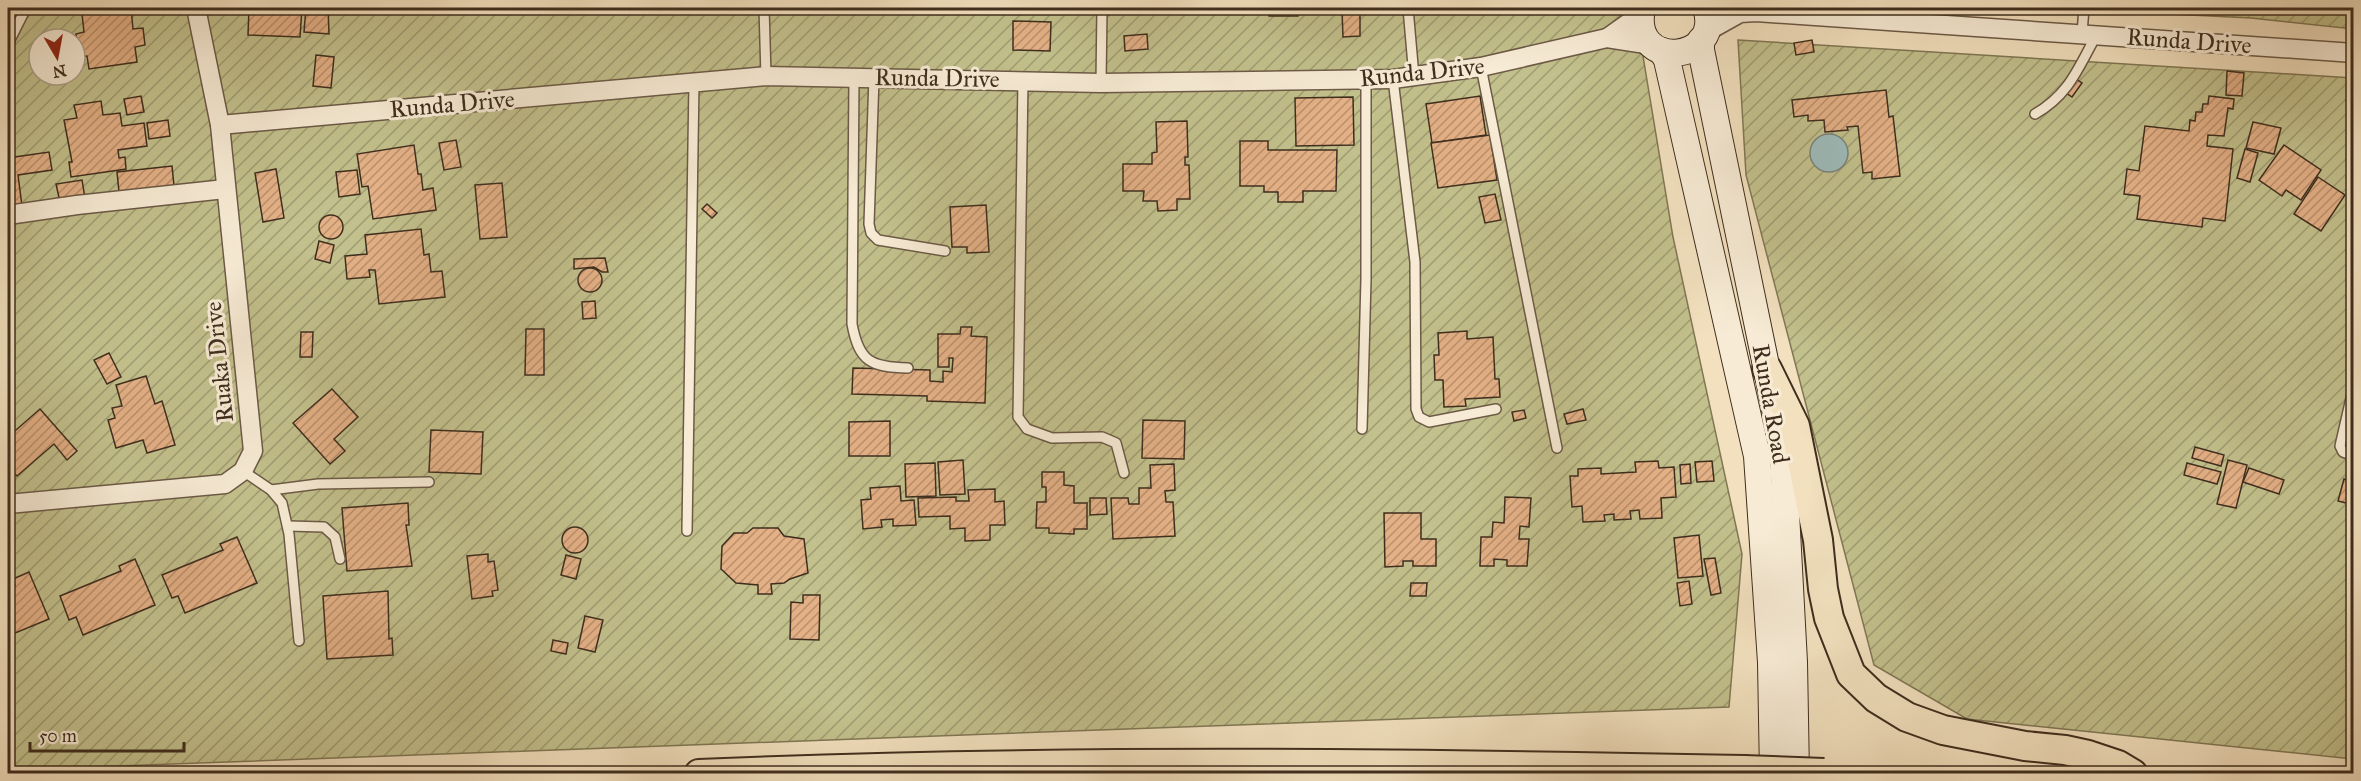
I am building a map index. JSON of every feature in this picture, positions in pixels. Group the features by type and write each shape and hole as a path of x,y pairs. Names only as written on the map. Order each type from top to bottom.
{"main road":[{"path":"1767,369 1795,426 1818,540 1823,589 1829,618 1851,674 1876,699 1907,717 1934,727 2025,746 2065,750 2118,765 2133,774"},
{"path":"699,774 813,769 1273,763 1833,773"}],"street":[{"name":"Ruaka Drive","path":"196,8 220,125 253,451 243,471"},
{"path":"1714,8 1740,13"},
{"path":"1607,38 1641,11"},
{"path":"1641,11 1640,26 1644,35 1657,48"},
{"name":"Runda Drive","path":"220,125 766,76 854,76 1101,83 1393,79 1481,67 1607,38 1676,54 1686,51 1705,27 1740,13 1756,12 2354,53"},
{"name":"Runda Road","path":"1705,27 1701,50 1783,457 1794,662 1796,774"},
{"name":"Runda Road","path":"1657,48 1667,60 1757,456 1771,662 1773,774"},
{"path":"8,215 225,189"},
{"path":"8,504 225,483 243,471"}],"lane":[{"path":"8,44 26,8"},
{"path":"764,8 766,76"},
{"path":"1101,83 1102,8"},
{"path":"1408,8 1414,77"},
{"path":"2035,114 2056,101 2067,89 2089,34 2084,8"},
{"path":"1481,67 1557,448"},
{"path":"854,76 852,324 861,353 871,363 881,367 908,368"},
{"path":"874,77 869,224 871,233 878,240 945,251"},
{"path":"1362,429 1366,279 1366,79"},
{"path":"1393,79 1415,262 1416,409 1419,417 1429,422 1496,409"},
{"path":"1023,80 1018,417 1027,429 1052,438 1102,437 1116,443 1124,473"},
{"path":"687,531 694,82"},
{"path":"2354,385 2340,446 2343,452 2354,456"},
{"path":"243,471 270,490 282,503 288,526 299,641"},
{"path":"270,490 318,484 429,482"},
{"path":"288,526 324,527 335,537 340,559"}],"shaded area":[{"path":"8,8 1635,8 1673,237 1742,554 1729,707 8,770"},
{"path":"2047,8 2353,8 2353,29 2251,18"},
{"path":"1738,40 2353,78 2353,759 1967,719 1874,665 1746,175"}],"water":[{"path":"1829,134 1842,140 1848,153 1842,166 1829,172 1816,166 1810,153 1816,140"}],"building":[{"path":"108,8 131,8 133,29 143,28 145,45 135,47 137,62 89,69 87,27 83,27 82,14 109,11"},
{"path":"249,8 302,8 300,37 248,35"},
{"path":"306,8 328,8 329,34 304,32"},
{"path":"1269,8 1290,8 1290,11 1298,11 1298,16 1269,16"},
{"path":"1312,8 1360,8 1360,36 1343,37 1342,11 1312,12"},
{"path":"1013,21 1051,22 1050,51 1013,50"},
{"path":"1147,34 1148,49 1125,51 1124,36"},
{"path":"1812,40 1814,52 1796,55 1794,43"},
{"path":"316,55 334,57 331,88 313,86"},
{"path":"2227,71 2244,73 2242,96 2226,95"},
{"path":"2076,79 2082,83 2072,97 2066,93"},
{"path":"1886,90 1889,117 1893,116 1900,176 1872,179 1872,172 1863,173 1858,126 1847,127 1848,130 1825,132 1824,120 1808,121 1808,115 1794,117 1792,100"},
{"path":"141,96 144,112 127,115 124,99"},
{"path":"1480,96 1486,135 1432,143 1426,104"},
{"path":"2209,96 2234,99 2233,109 2228,108 2224,136 2208,135 2207,146 2233,149 2225,221 2203,218 2202,227 2137,219 2140,196 2124,194 2127,169 2139,171 2145,126 2189,131 2190,120 2195,121 2196,112 2202,112 2203,104 2208,104"},
{"path":"1353,97 1354,145 1296,146 1295,98"},
{"path":"101,101 103,115 120,113 122,126 144,123 147,146 118,150 119,158 125,157 126,169 71,177 69,162 72,162 64,120 77,118 74,105"},
{"path":"168,120 170,136 149,139 147,123"},
{"path":"1187,121 1188,157 1185,157 1185,165 1189,165 1190,199 1177,199 1177,210 1158,211 1157,201 1143,201 1144,191 1123,191 1123,164 1152,164 1152,153 1157,152 1156,122"},
{"path":"2253,122 2281,128 2274,154 2246,148"},
{"path":"1490,135 1497,180 1438,188 1431,143"},
{"path":"456,140 461,167 444,170 439,143"},
{"path":"1240,141 1268,141 1268,150 1337,150 1336,191 1303,191 1303,202 1278,202 1278,192 1264,192 1264,186 1240,186"},
{"path":"414,145 423,190 433,188 436,210 373,219 368,186 362,187 357,154"},
{"path":"2284,145 2321,170 2301,200 2286,190 2282,196 2259,180"},
{"path":"2245,149 2258,153 2250,182 2237,178"},
{"path":"49,152 52,170 18,175 22,206 8,208 8,158"},
{"path":"172,166 174,186 119,192 117,172"},
{"path":"276,169 284,218 263,222 255,173"},
{"path":"357,170 360,194 339,197 336,172"},
{"path":"2318,177 2345,195 2321,231 2294,214"},
{"path":"82,180 85,198 60,202 56,184"},
{"path":"502,183 507,237 480,239 475,185"},
{"path":"1495,194 1501,220 1485,223 1479,197"},
{"path":"707,204 717,213 712,218 702,209"},
{"path":"986,205 989,252 967,253 967,247 952,247 950,207"},
{"path":"331,215 336,216 342,222 342,232 336,238 331,239 326,238 320,232 319,227 320,222 326,216"},
{"path":"421,229 424,255 429,254 431,272 442,271 445,297 379,304 375,270 369,270 370,277 347,279 345,256 367,254 365,235"},
{"path":"319,241 334,245 330,263 315,259"},
{"path":"605,258 608,272 602,272 594,267 574,269 574,259"},
{"path":"590,268 599,271 602,280 599,289 590,292 581,289 578,280 581,271"},
{"path":"595,301 596,318 583,319 582,302"},
{"path":"961,327 972,327 971,336 987,337 985,403 927,401 927,396 852,394 853,368 930,370 930,381 943,382 943,371 952,372 953,358 949,358 949,367 938,367 938,334 960,334"},
{"path":"526,329 544,329 544,375 525,375"},
{"path":"1467,331 1467,339 1493,337 1495,379 1499,379 1500,397 1465,399 1466,406 1444,407 1443,380 1435,380 1434,355 1439,355 1438,333"},
{"path":"301,332 313,332 312,357 300,357"},
{"path":"109,353 121,377 107,384 94,360"},
{"path":"146,376 155,404 162,401 175,445 147,453 143,440 116,448 108,420 115,418 112,408 122,406 116,385"},
{"path":"332,389 358,417 334,439 345,451 330,464 293,423"},
{"path":"40,409 77,451 67,460 54,444 17,476 12,471 8,475 8,437"},
{"path":"1583,409 1586,420 1567,424 1564,414"},
{"path":"1524,410 1526,418 1514,421 1512,412"},
{"path":"1143,420 1185,421 1184,459 1142,458"},
{"path":"890,421 890,456 849,456 849,422"},
{"path":"431,430 483,432 481,474 429,472"},
{"path":"2195,447 2224,455 2221,466 2192,458"},
{"path":"963,460 965,494 940,495 938,462"},
{"path":"2228,460 2247,465 2236,508 2217,504"},
{"path":"1658,461 1659,468 1674,467 1676,497 1661,498 1662,518 1640,519 1639,510 1630,511 1631,519 1614,520 1614,514 1604,515 1605,521 1583,522 1582,506 1572,507 1570,476 1578,476 1578,469 1601,468 1601,474 1636,472 1635,462"},
{"path":"1712,461 1714,481 1697,482 1695,462"},
{"path":"935,463 936,496 906,497 905,464"},
{"path":"2187,463 2221,472 2217,484 2184,475"},
{"path":"1174,464 1175,490 1165,491 1166,502 1173,502 1175,536 1113,539 1111,498 1128,498 1129,504 1139,504 1139,488 1151,488 1150,465"},
{"path":"1690,464 1691,483 1681,484 1680,465"},
{"path":"2249,468 2284,480 2279,494 2243,482"},
{"path":"1042,472 1064,472 1064,485 1074,486 1074,503 1087,503 1087,529 1074,529 1074,534 1049,533 1049,528 1036,528 1037,502 1046,502 1046,487 1042,487"},
{"path":"2344,479 2354,482 2354,505 2338,501"},
{"path":"900,486 901,501 914,500 916,525 893,526 893,519 881,520 882,527 863,529 861,500 871,499 870,488"},
{"path":"995,489 995,502 1004,501 1005,525 990,525 990,540 965,541 965,528 950,529 950,516 919,517 918,498 956,497 956,501 969,501 968,490"},
{"path":"1505,497 1531,498 1529,527 1520,526 1519,539 1529,539 1527,566 1507,566 1507,560 1494,559 1494,566 1480,566 1481,537 1492,537 1493,522 1504,523"},
{"path":"1090,498 1106,498 1107,514 1090,515"},
{"path":"408,503 409,525 406,525 412,566 347,571 342,508"},
{"path":"1384,513 1421,513 1421,539 1436,539 1436,566 1413,566 1413,561 1403,561 1403,566 1385,567"},
{"path":"575,527 584,531 588,540 584,549 575,553 566,549 562,540 566,531"},
{"path":"753,528 778,528 784,536 804,539 808,573 784,583 771,584 772,594 758,594 758,585 736,583 721,569 722,546 734,533 747,533"},
{"path":"1699,535 1703,576 1678,578 1674,538"},
{"path":"237,537 257,583 185,613 178,596 172,598 162,575 223,550 220,544"},
{"path":"488,554 488,562 494,561 498,590 492,591 493,596 472,599 467,556"},
{"path":"566,555 581,559 576,579 561,575"},
{"path":"1715,558 1721,593 1711,595 1704,559"},
{"path":"135,559 155,605 83,635 76,617 69,620 60,596 121,571 119,566"},
{"path":"29,572 49,619 8,636 8,588 15,585 13,579"},
{"path":"1689,581 1692,604 1680,606 1677,583"},
{"path":"1411,583 1427,583 1426,596 1410,596"},
{"path":"388,591 389,639 392,638 393,655 327,659 323,596"},
{"path":"803,595 820,595 819,640 790,639 791,602 803,603"},
{"path":"585,616 603,620 595,652 578,648"},
{"path":"553,640 568,643 566,654 551,651"}]}
